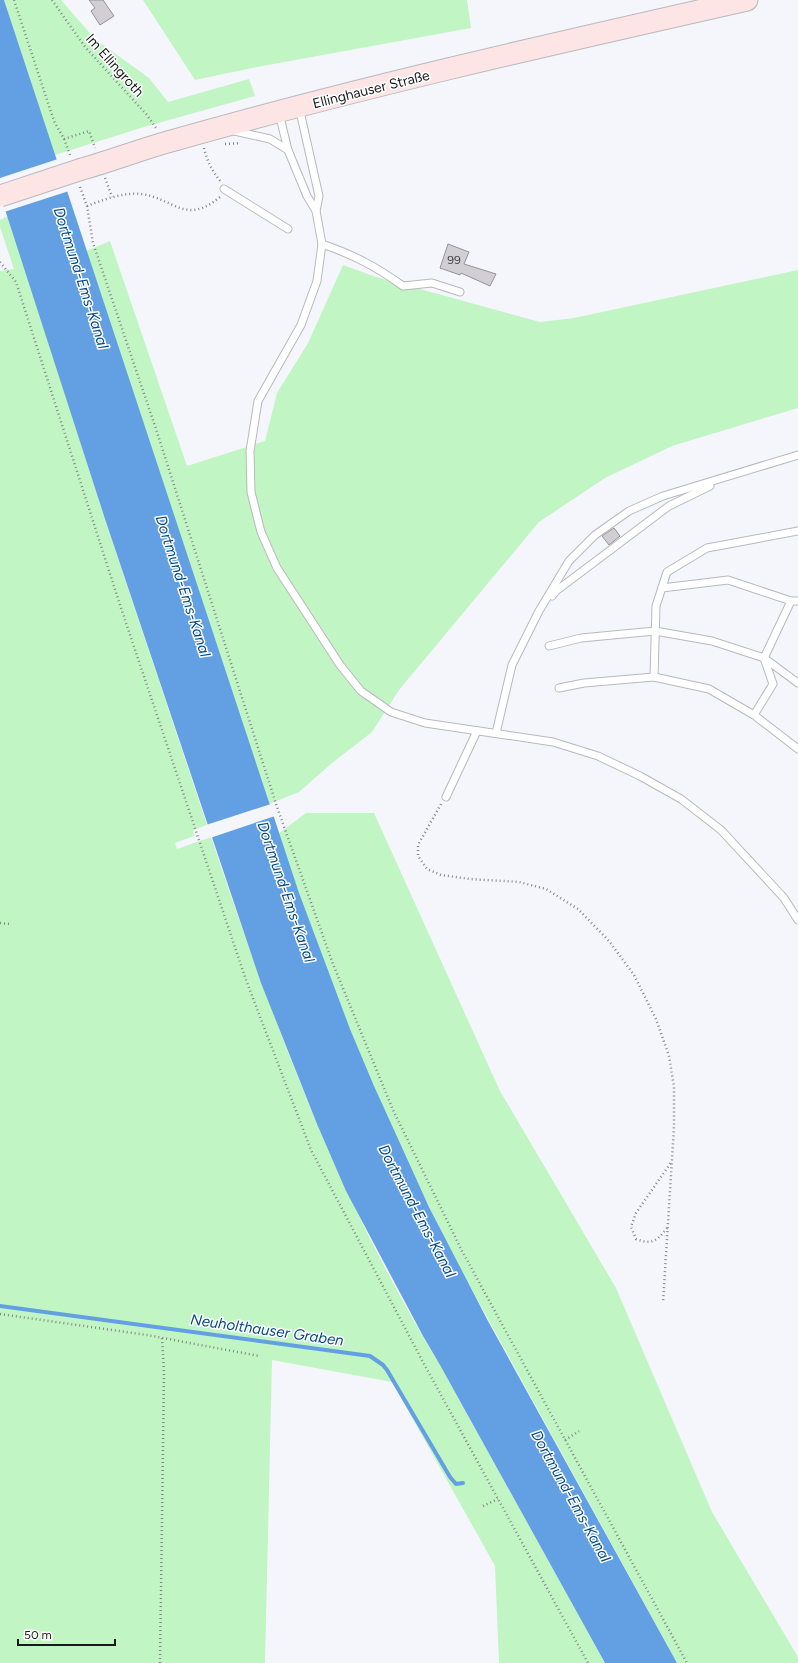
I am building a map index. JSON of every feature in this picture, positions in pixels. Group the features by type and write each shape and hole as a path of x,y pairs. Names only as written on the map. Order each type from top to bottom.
{"main road":[{"name":"Ellinghauser Straße","path":"0,196 163,143 220,136 279,112 478,62 747,0"}],"lane":[{"path":"299,107 318,196 316,211"},
{"path":"279,112 288,150 316,211 322,244 317,281 301,325 258,401 250,450 251,492 261,532 277,568 340,665 361,691 391,712 425,723 553,742 598,756 640,776 681,799 721,830 784,898 798,920"},
{"path":"220,136 244,134 259,136 276,142 288,150"},
{"path":"224,188 288,229"},
{"path":"322,244 350,253 378,268 403,286 432,283 460,292"},
{"path":"496,733 512,666 538,612 569,562 595,535 629,511 663,496 798,455"},
{"path":"538,612 556,591 669,506 729,476"},
{"path":"654,677 656,606 667,572 707,548 798,531"},
{"path":"662,588 728,580 794,601 764,658 773,684 754,715"},
{"path":"549,646 581,638 655,631 712,641 764,658 798,683"},
{"path":"559,688 584,683 654,677 709,689 754,715 798,749"},
{"path":"446,797 477,730"}],"path":[{"path":"14,0 54,121 64,139 77,171 87,206 93,243 157,432 278,807 334,964 400,1125 462,1251 687,1663"},
{"name":"Im Ellingroth","path":"52,0 85,47 151,120 163,143"},
{"path":"64,139 89,131 96,149"},
{"path":"220,136 245,143"},
{"path":"87,206 112,197 140,194 157,198 172,206 193,211 210,206 221,197 224,188 222,183 212,171 206,158 204,147 211,146"},
{"path":"105,178 112,197"},
{"path":"0,262 16,282 121,608 246,980 311,1150 424,1364 588,1663"},
{"path":"446,797 418,845 418,856 428,869 441,875 470,879 519,882 546,889 578,909 609,941 634,975 656,1019 669,1056 674,1086 672,1160 663,1304"},
{"path":"0,923 10,924"},
{"path":"668,1228 659,1239 646,1243 636,1239 631,1227 636,1213 672,1160"},
{"path":"0,1314 162,1338 260,1356"},
{"path":"160,1663 164,1373 162,1338"},
{"path":"565,1440 580,1431"},
{"path":"482,1506 498,1499"}],"green space":[{"path":"4,0 61,0 95,39 149,78 168,102 249,79 255,96 144,127 55,155"},
{"path":"143,0 467,0 471,28 257,67 195,80"},
{"path":"8,216 105,519 207,825 193,830 194,836 175,843 177,849 211,837 258,973 310,1108 370,1239 404,1303 440,1365 605,1663 499,1663 495,1566 392,1382 272,1360 265,1663 0,1663 0,271 14,269 0,227 0,220"},
{"path":"110,241 187,466 265,441 277,393 308,343 343,265 376,277 540,322 574,318 798,270 798,408 672,446 605,478 539,522 399,690 372,732 332,763 299,792 269,804 86,251"},
{"path":"306,813 374,813 500,1091 616,1288 712,1512 798,1657 798,1663 677,1663 459,1266 415,1177 374,1088 330,979 278,834"}],"water":[{"name":"Dortmund-Ems-Kanal","path":"0,0 4,0 299,893 350,1029 429,1207 488,1321 677,1663 605,1663 423,1336 346,1191 317,1124 261,983 105,519 0,194"}],"pier":[{"path":"58,159 69,191 4,212 0,200 0,178"},
{"path":"271,804 275,816 210,838 206,825"}],"building":[{"path":"89,0 103,0 114,16 100,25 91,11 95,8"},
{"path":"448,244 469,252 464,264 496,274 490,286 461,273 460,275 440,268"},
{"path":"614,528 620,536 609,545 602,536"}],"waterway":[{"name":"Neuholthauser Graben","path":"0,1306 370,1356 383,1365 387,1370 450,1477 456,1484 463,1483"}]}
